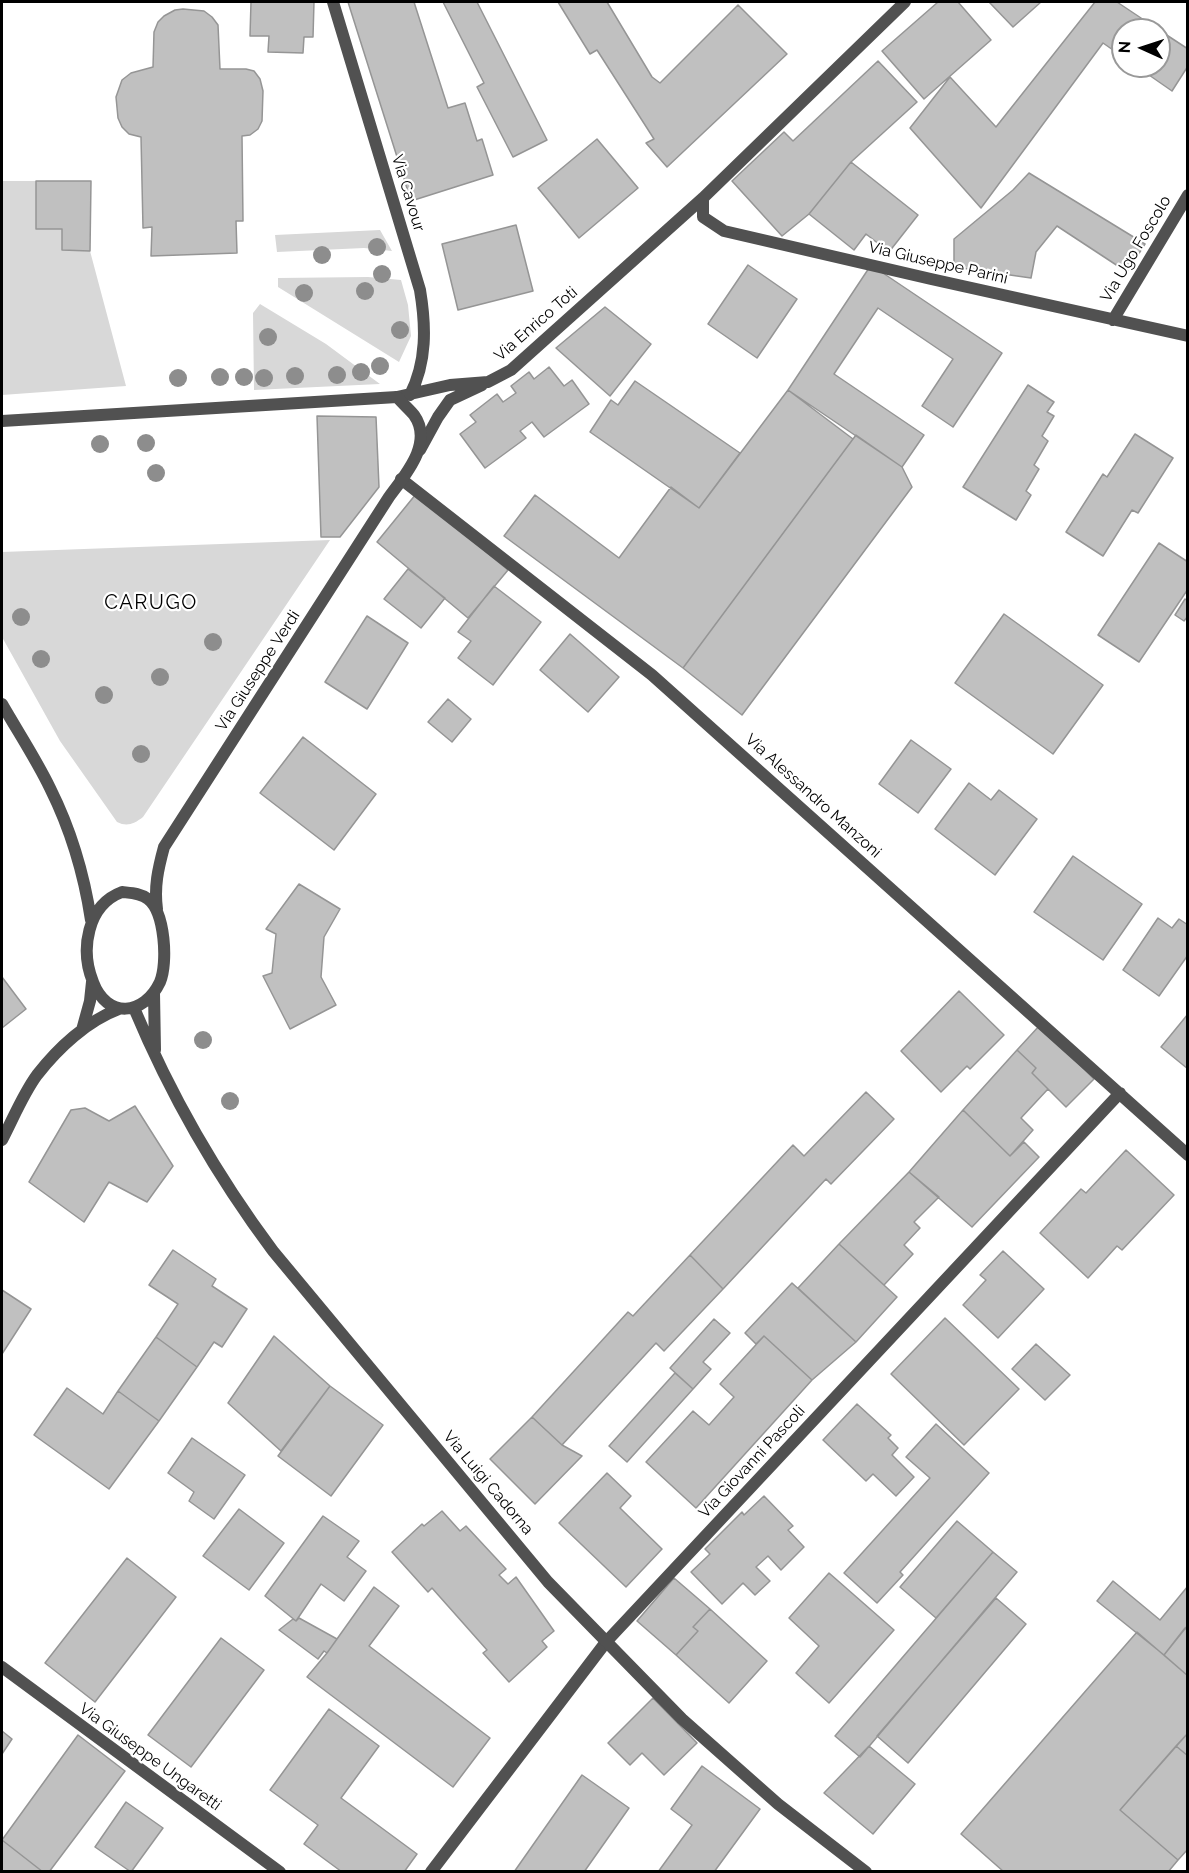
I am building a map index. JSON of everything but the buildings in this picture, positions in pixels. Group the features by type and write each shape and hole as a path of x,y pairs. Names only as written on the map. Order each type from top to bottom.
{"street":[{"name":"Via Cavour","path":"333,2 420,290 425,331 421,366 417,382 403,396"},
{"name":"Via Enrico Toti","path":"2,421 403,396 450,385 488,382 511,370 703,198 905,2"},
{"name":"Via Ugo Foscolo","path":"1113,320 1188,195"},
{"name":"Via Giuseppe Parini","path":"703,198 703,217 724,231 1188,336"},
{"name":"Via Giuseppe Verdi","path":"157,909 155,892 164,847 415,460 438,417 450,400 488,382"},
{"name":"Via Giuseppe Verdi","path":"403,396 420,430 415,460"},
{"name":"Via Alessandro Manzoni","path":"401,479 652,675 1188,1155"},
{"path":"2,704 50,787 62,815 79,860 92,920"},
{"path":"2,1140 37,1076 57,1053 82,1030 108,1013 119,1009 134,1008 146,1002 154,993 161,979 163,964 162,925 157,909 149,899 138,893 122,892 110,896 99,907 92,920 87,952 92,982 90,1001 82,1030"},
{"path":"92,982 99,996 109,1005 119,1009"},
{"name":"Via Luigi Cadorna","path":"154,993 156,1055"},
{"name":"Via Luigi Cadorna","path":"134,1008 205,1150 241,1208 273,1251 548,1582 682,1719 778,1804 866,1872"},
{"name":"Via Giovanni Pascoli","path":"431,1872 606,1642 1120,1093"},
{"name":"Via Giuseppe Ungaretti","path":"2,1667 280,1872"}],"shaded area":[{"path":"2,181 36,181 36,229 62,229 62,250 90,251 126,386 2,395"},
{"path":"380,230 392,251 364,248 277,252 275,235"},
{"path":"368,277 401,280 408,305 411,336 399,362 278,287 278,278"},
{"path":"260,304 326,344 380,384 254,390 253,313"},
{"path":"330,540 143,817 130,824 117,822 60,741 2,637 2,552"}],"district":[{"name":"CARUGO","path":"151,603"}]}
